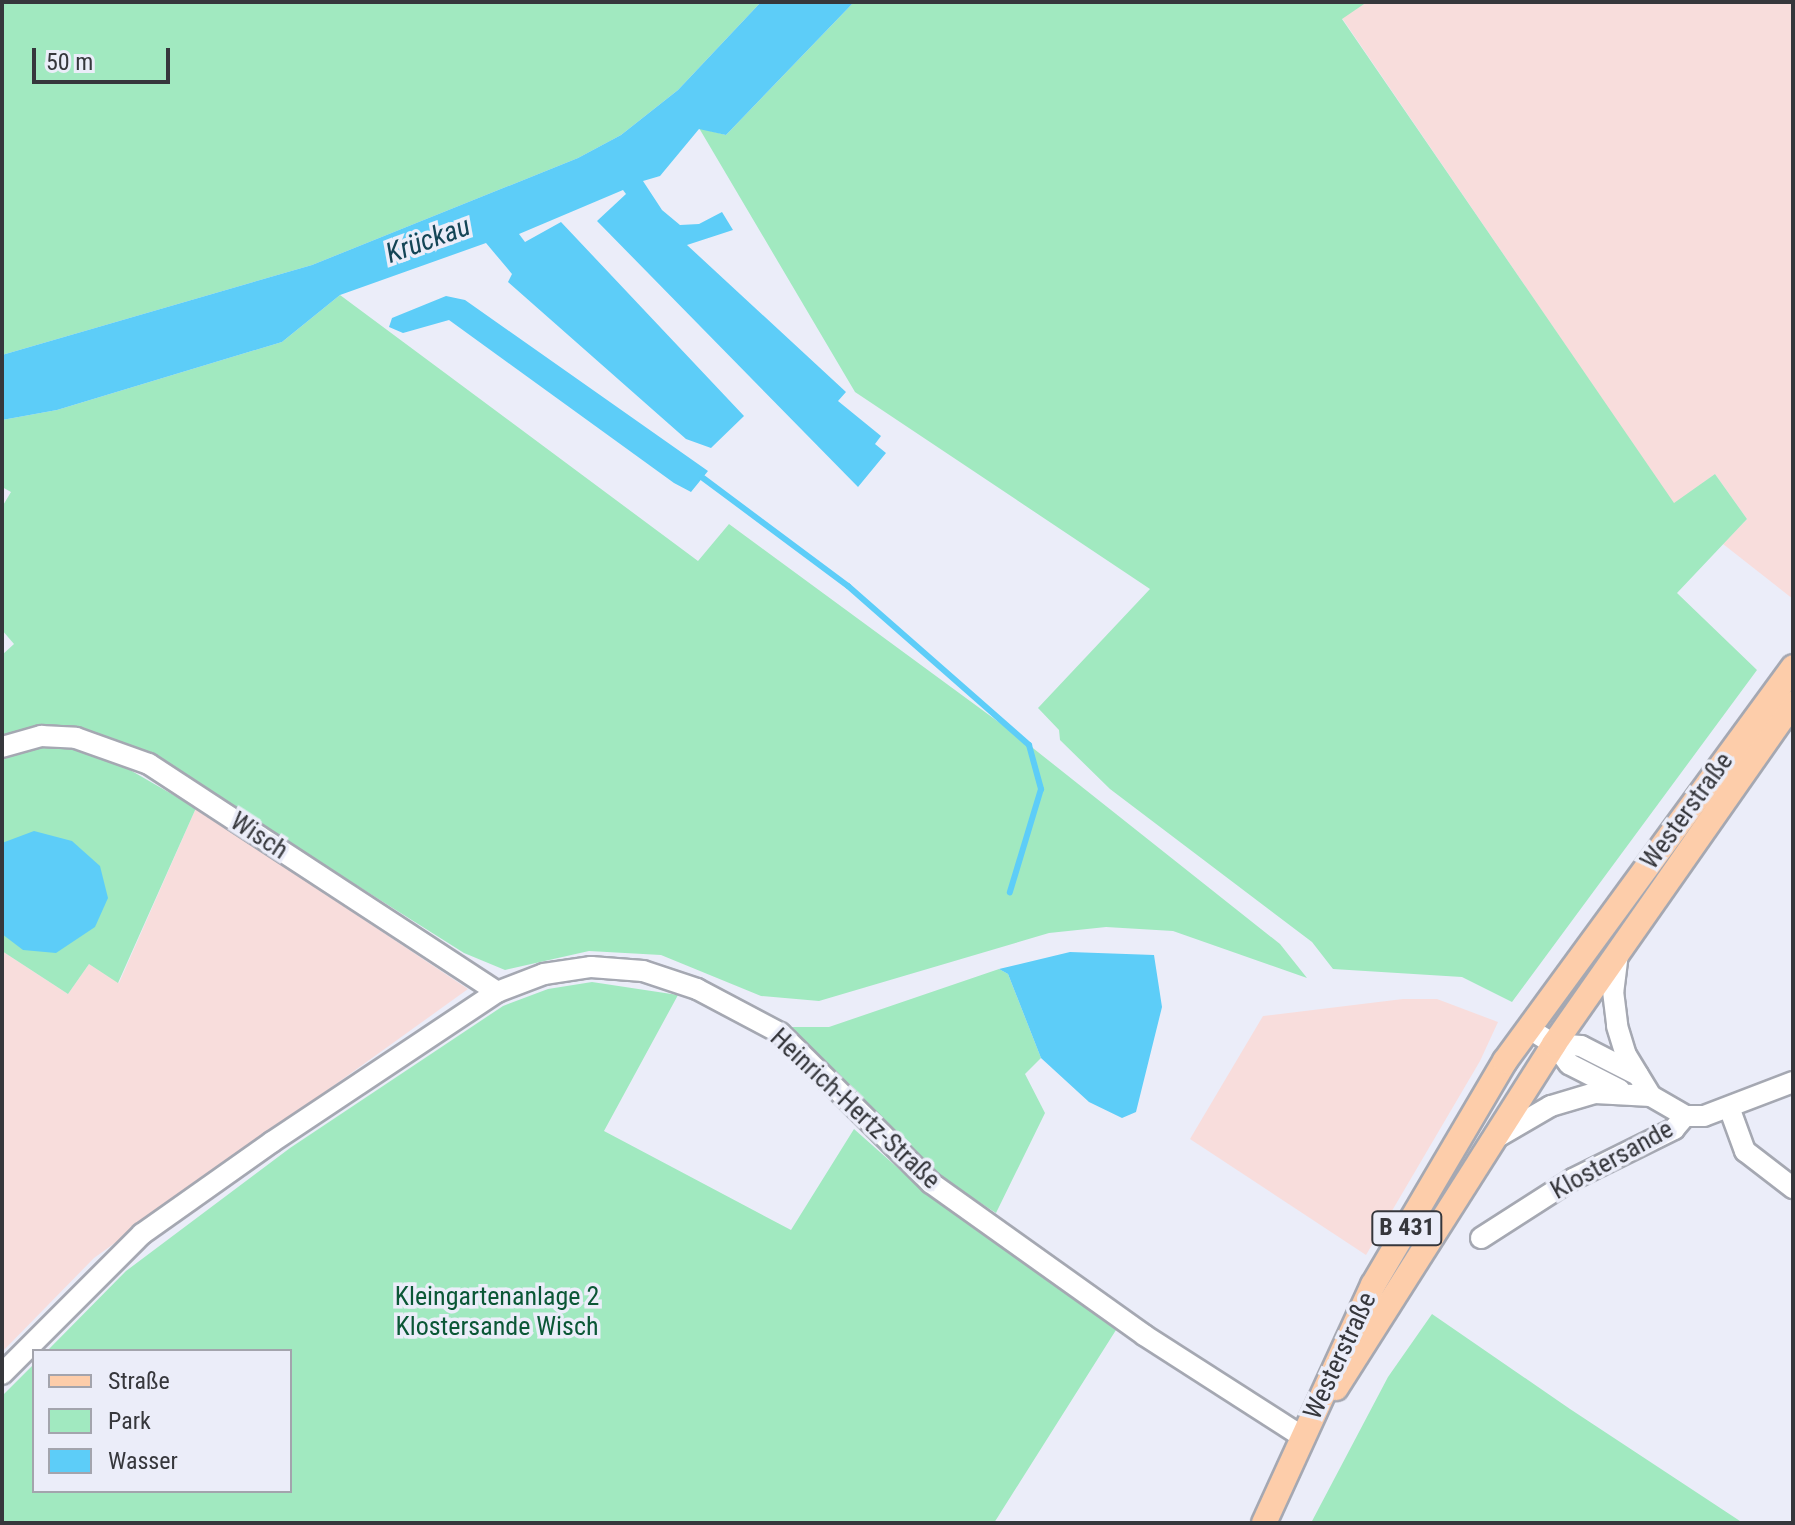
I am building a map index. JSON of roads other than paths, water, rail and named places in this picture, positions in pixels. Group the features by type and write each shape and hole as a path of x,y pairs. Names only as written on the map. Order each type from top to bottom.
{"main road":[{"name":"Westerstraße","path":"1303,1437 1373,1285 1528,1028 1793,667"},
{"name":"Westerstraße","path":"1303,1437 1554,1044 1793,703"},
{"name":"B 431","path":"1264,1523 1303,1437"}],"street":[{"name":"Wisch","path":"2,747 41,736 76,738 149,764 497,992"},
{"path":"1618,951 1614,1012 1626,1055 1651,1096"},
{"name":"Heinrich-Hertz-Straße","path":"2,1374 142,1234 497,992 544,974 575,969 643,971 697,989 780,1033 931,1183 1144,1335 1303,1437"},
{"path":"1528,1028 1554,1044 1569,1064 1624,1092"},
{"path":"1554,1044 1581,1046 1638,1075"},
{"name":"Klostersande","path":"1481,1238 1573,1179 1674,1129 1685,1116 1730,1110 1793,1082"},
{"path":"1494,1139 1562,1101 1624,1092 1651,1096 1685,1116"},
{"path":"1730,1110 1745,1151 1793,1188"}],"water":[{"name":"Krückau","path":"761,2 854,2 726,135 699,129 660,176 643,181 662,210 680,225 699,224 722,212 733,230 687,245 846,392 838,401 881,436 875,444 886,453 858,487 597,221 626,194 623,190 519,234 525,242 561,222 744,416 711,448 686,439 508,282 512,274 486,243 340,295 282,342 57,410 2,420 2,355 312,265 578,158 621,135 678,90"},
{"path":"446,296 465,300 708,471 691,492 674,483 449,320 403,333 389,327 392,318"},
{"path":"34,831 72,841 100,866 108,898 95,927 56,953 23,950 2,934 2,843"},
{"path":"1070,952 1154,955 1162,1007 1136,1112 1122,1118 1089,1102 1041,1058 1008,974 999,969"}],"waterway":[{"path":"703,478 848,586 1029,745 1041,789 1010,892"}],"park label":[{"name":"Kleingartenanlage 2 Klostersande Wisch","path":"497,1312"}]}
